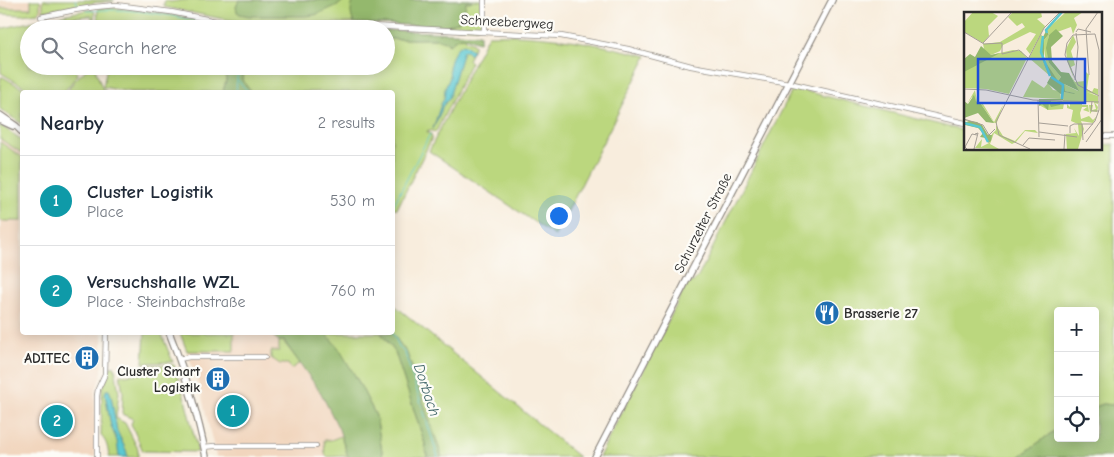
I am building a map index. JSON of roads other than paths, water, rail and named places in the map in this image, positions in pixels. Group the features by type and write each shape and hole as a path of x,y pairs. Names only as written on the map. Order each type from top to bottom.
{"street":[{"path":"484,0 484,32"},
{"name":"Schurzelter Straße","path":"595,457 832,0"},
{"name":"Schneebergweg","path":"41,17 116,5 171,12 212,20"},
{"name":"Schneebergweg","path":"395,27 562,36 628,49 691,66 789,83 964,123"},
{"path":"0,115 20,130"},
{"path":"0,120 20,130"},
{"path":"97,457 97,396 105,374 106,335"},
{"path":"170,335 194,406 206,457"},
{"path":"179,359 189,357 264,358"},
{"path":"204,447 316,446"}],"water":[{"path":"463,44 473,50 470,55 463,51 449,98 442,107 433,129 450,77 449,68 452,57 457,48"},
{"path":"106,390 109,390 111,395 117,431 128,457 119,457 117,441 111,426 105,394"}],"waterway":[{"name":"Dorbach","path":"75,0 79,6"},
{"name":"Dorbach","path":"87,11 124,10 191,20"},
{"name":"Dorbach","path":"236,90 237,75"},
{"path":"238,80 246,90"},
{"path":"395,202 430,134"},
{"name":"Dorbach","path":"394,335 400,348 405,353 438,457"}],"place":[{"name":"Brasserie 27","path":"827,313"},
{"name":"ADITEC","path":"87,358"},
{"name":"Cluster Smart Logistik","path":"218,379"},
{"name":"Cluster Logistik","path":"233,411"},
{"name":"Versuchshalle WZL","path":"57,421"}]}
